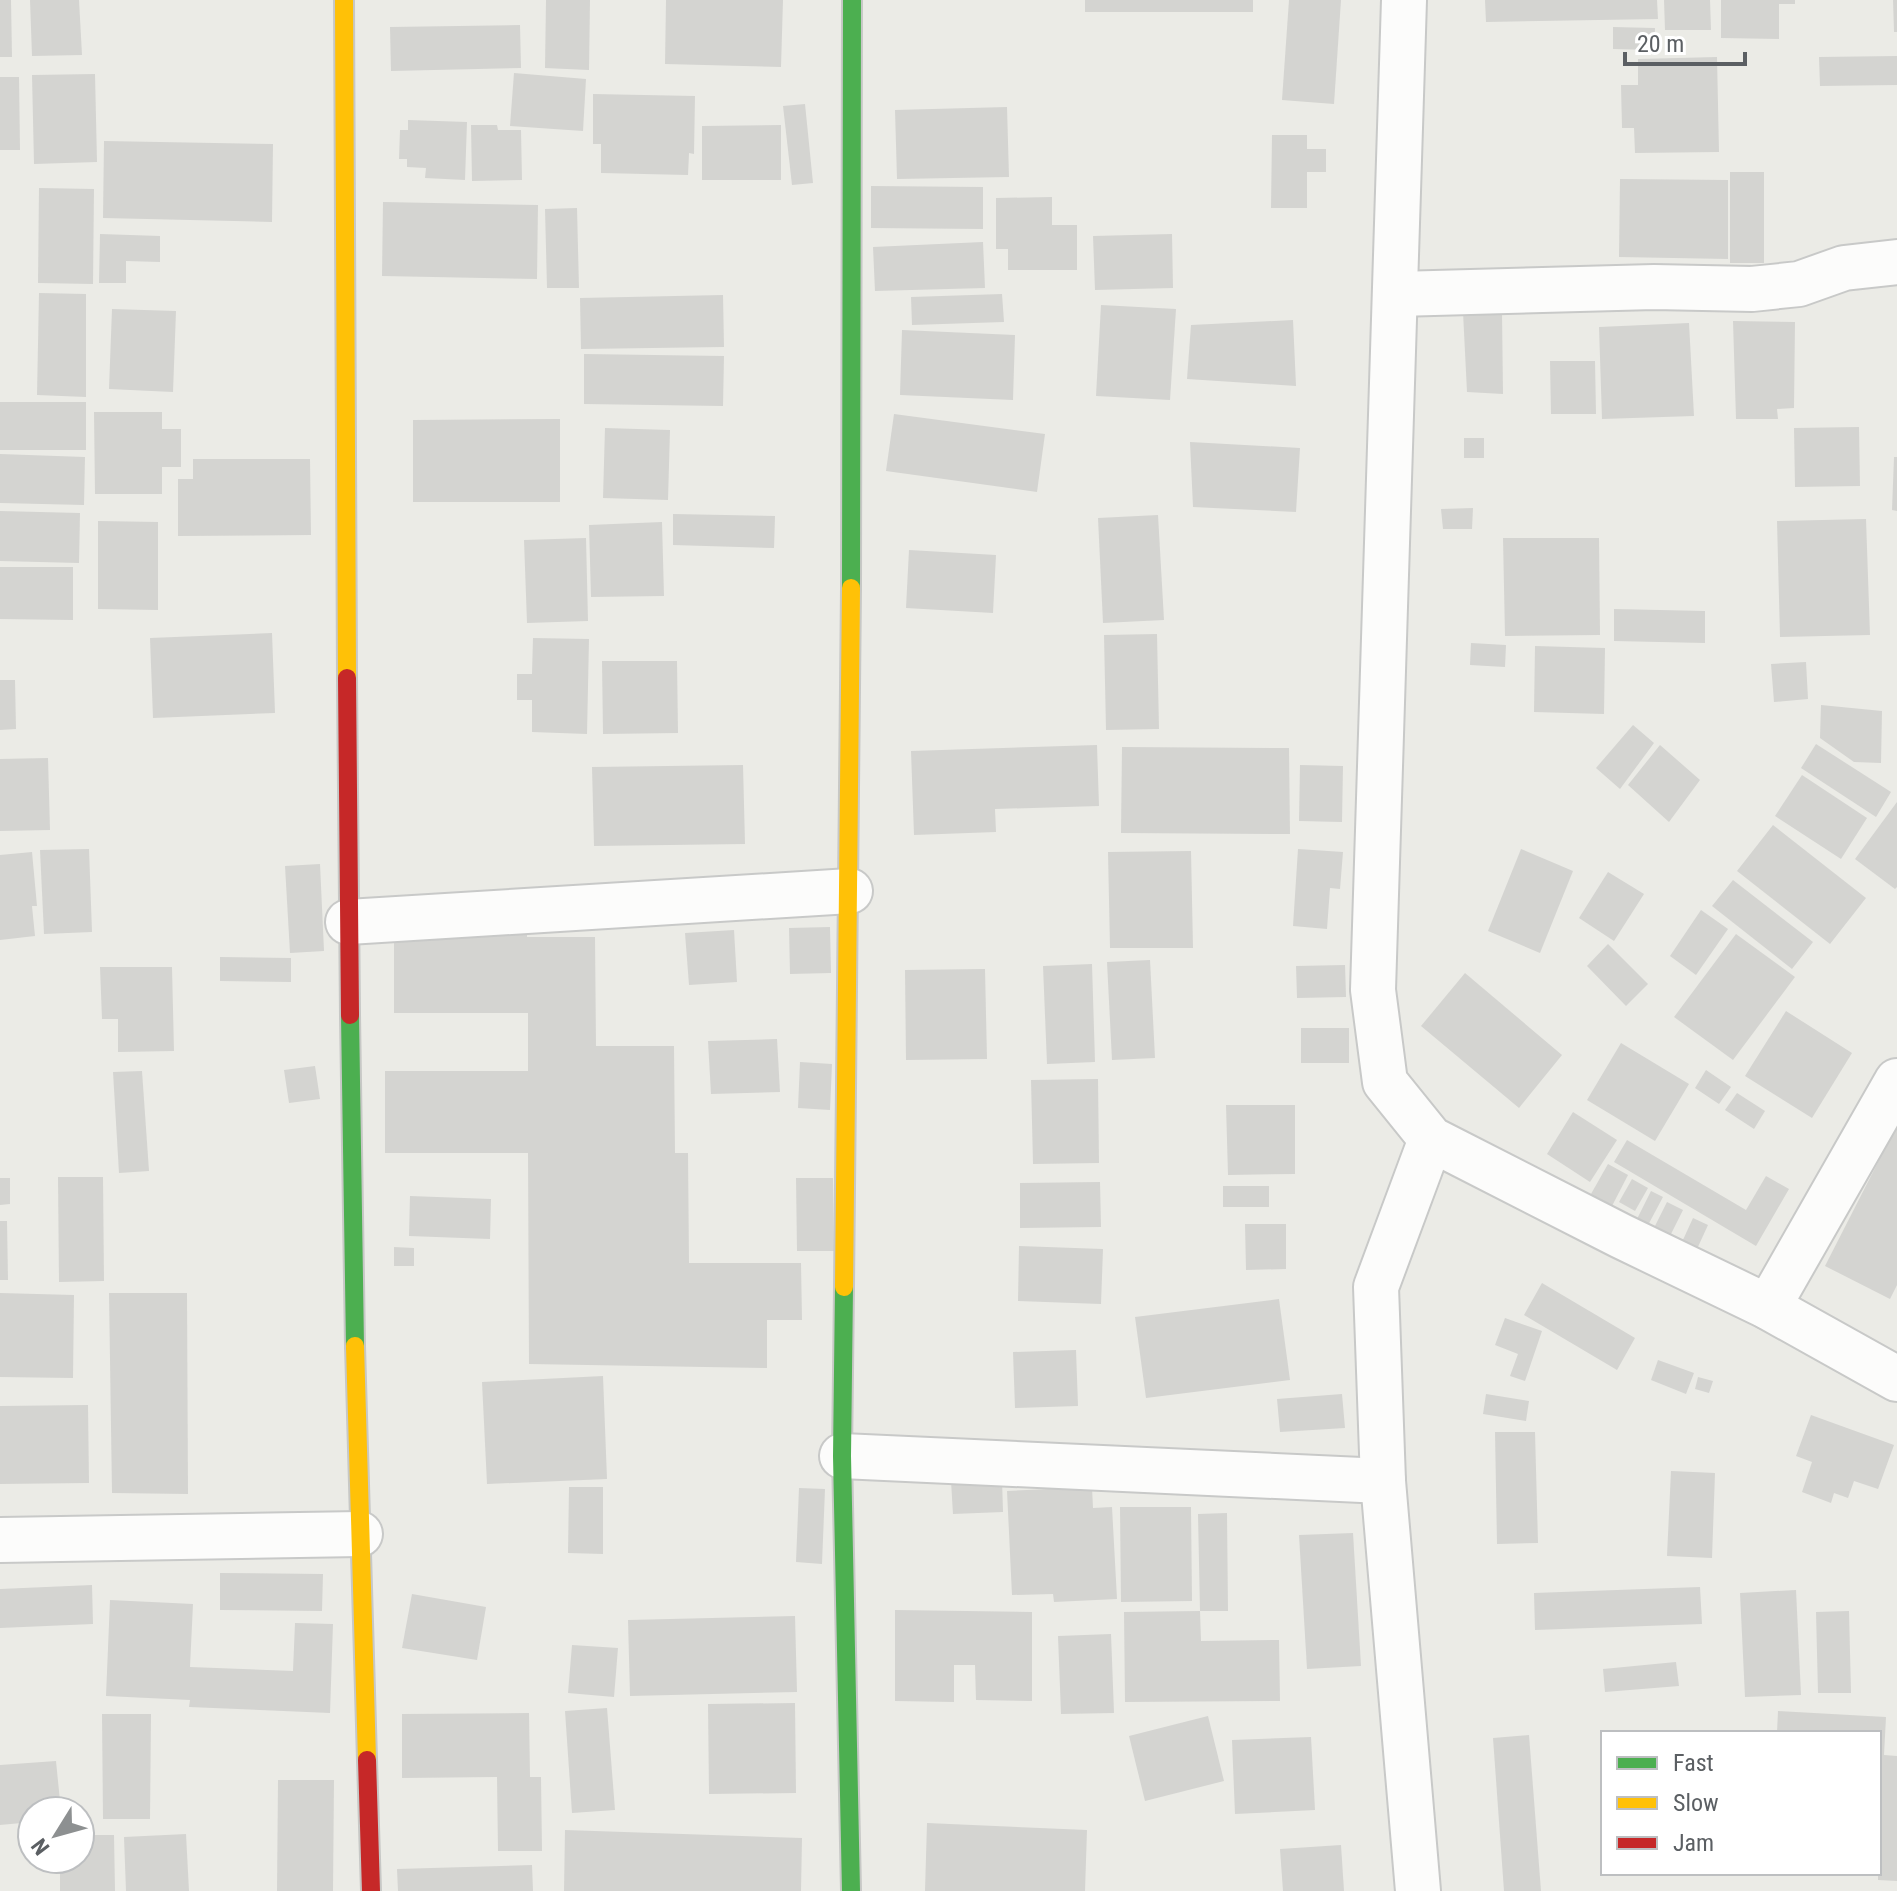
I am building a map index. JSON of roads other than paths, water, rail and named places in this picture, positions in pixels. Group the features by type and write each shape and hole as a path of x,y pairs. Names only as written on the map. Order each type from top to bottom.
{"street":[{"path":"344,0 348,922 360,1534 371,1891"},
{"path":"851,1891 842,1456 850,891 852,0"},
{"path":"1404,0 1373,990 1385,1082 1431,1139 1768,1307 1897,1379"},
{"path":"1397,294 1654,287 1752,289 1799,284 1844,268 1897,262"},
{"path":"348,922 850,891"},
{"path":"1768,1307 1897,1081"},
{"path":"1418,1891 1383,1481 1376,1287 1431,1139"},
{"path":"842,1456 1383,1481"},
{"path":"0,1540 360,1534"}]}
